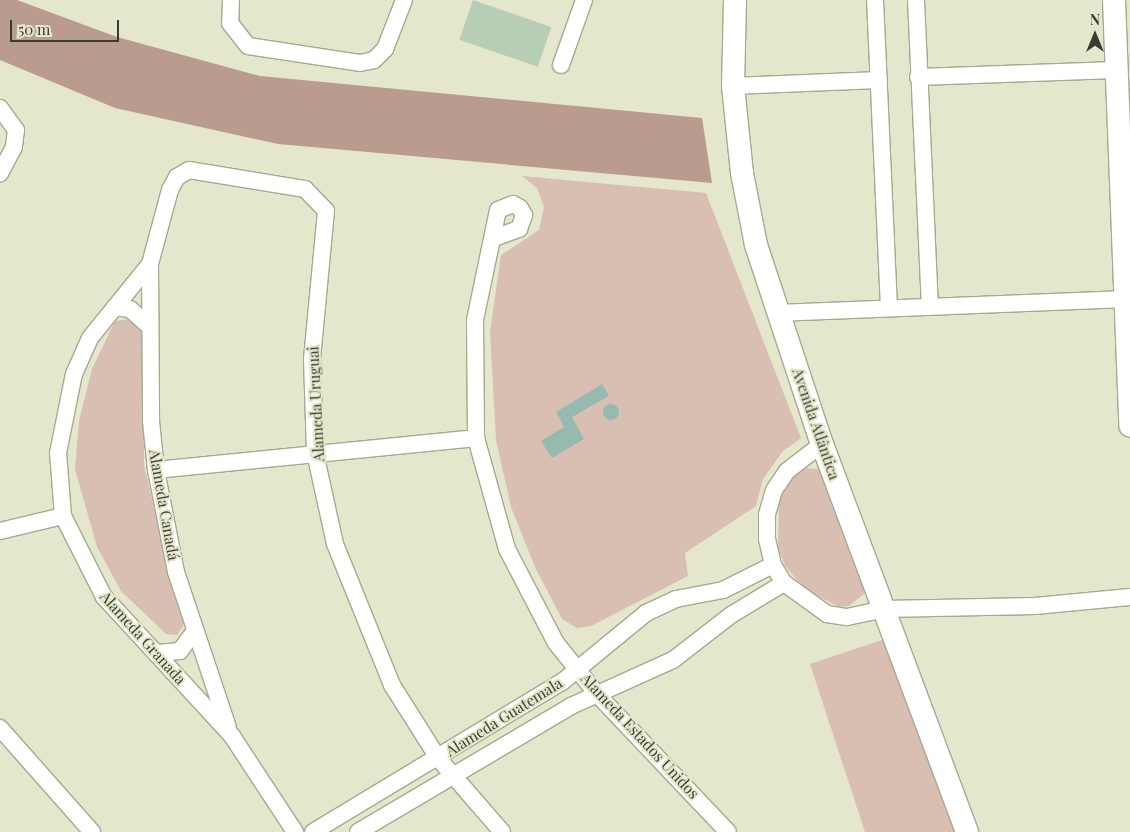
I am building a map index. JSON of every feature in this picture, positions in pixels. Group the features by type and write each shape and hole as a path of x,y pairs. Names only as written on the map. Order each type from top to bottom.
{"street":[{"path":"231,0 230,23 248,46 360,63 374,60 385,49 404,0"},
{"path":"560,65 584,0"},
{"name":"Avenida Atlântica","path":"735,0 733,86 744,182 778,313 822,444 966,832"},
{"path":"875,0 889,308"},
{"path":"916,0 918,77 930,307"},
{"path":"1114,0 1130,426"},
{"path":"918,77 1116,70"},
{"path":"733,86 879,80"},
{"path":"0,108 16,130 14,147 0,172"},
{"name":"Alameda Granada","path":"204,170 189,170 177,177 150,264 90,338 74,374 62,416 58,453 63,516 104,597 232,736 295,832"},
{"name":"Alameda Uruguai","path":"204,170 306,189 326,211 312,359 315,453 335,544 361,617 392,685 438,758 502,832"},
{"name":"Alameda Estados Unidos","path":"494,238 482,272 475,320 476,438 507,549 531,601 578,670 597,694 728,832"},
{"name":"Alameda Canadá","path":"150,264 150,326 156,470 176,572 194,632 232,736"},
{"path":"778,313 1125,299"},
{"path":"115,307 130,309 150,326"},
{"path":"156,470 476,438"},
{"path":"822,444 787,471 774,490 767,515 773,565 784,584 827,614 848,617 884,609 1035,606 1130,597"},
{"path":"0,530 63,516"},
{"name":"Alameda Guatemala","path":"313,832 438,758 578,670 646,613 676,599 723,590 773,565"},
{"name":"Alameda Guatemala","path":"358,832 597,694 673,660 731,615 784,584"},
{"path":"157,653 180,651 194,632"},
{"path":"0,728 92,832"}],"shaded area":[{"path":"0,0 17,0 117,37 260,76 702,118 712,183 278,144 115,108 0,60"},
{"path":"522,176 706,193 801,438 783,451 763,479 756,506 685,553 688,576 591,626 577,628 562,619 535,567 511,507 496,440 490,332 501,255 539,230 544,207 537,188"},
{"path":"129,319 138,323 144,334 144,465 169,572 188,618 177,635 166,634 121,591 97,547 75,469 79,421 92,369 115,321"},
{"path":"802,468 820,469 868,578 865,593 849,606 839,607 805,589 785,566 778,547 779,499 793,474"},
{"path":"888,638 960,832 865,832 810,664"}],"water":[{"path":"602,384 609,396 572,417 584,439 552,458 541,441 564,427 556,412"},
{"path":"611,404 617,406 619,412 617,418 611,420 605,418 603,412 605,406"}],"building":[{"path":"473,0 551,27 538,67 459,40"}]}
